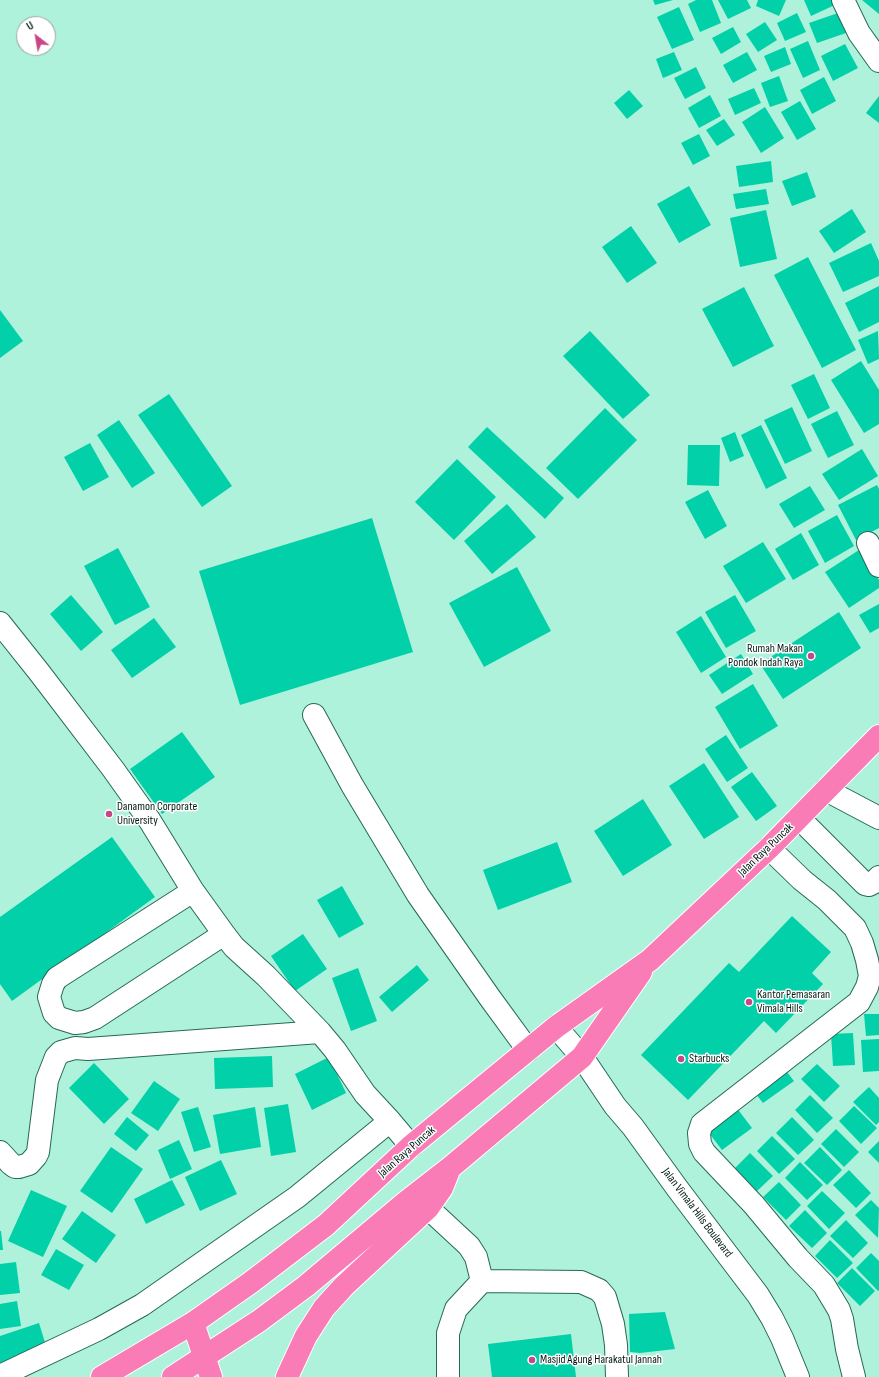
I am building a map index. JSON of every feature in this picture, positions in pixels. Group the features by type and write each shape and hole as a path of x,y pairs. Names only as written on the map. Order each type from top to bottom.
{"highway":[{"name":"Jalan Raya Puncak","path":"102,1377 194,1323 250,1283 326,1225 411,1146 556,1027 650,960 769,848 826,790 875,748"},
{"name":"Jalan Raya Puncak","path":"173,1377 208,1367 259,1322 306,1286 582,1057 650,960"},
{"path":"287,1377 306,1336 324,1308 344,1286 428,1208 442,1188 451,1167"},
{"path":"194,1323 208,1367"}],"street":[{"path":"843,0 859,33 879,61"},
{"path":"868,543 879,566"},
{"path":"0,623 117,775 150,821 193,891 234,947 266,976 320,1032 335,1050 365,1094 411,1146"},
{"path":"314,715 352,785 418,895 528,1050"},
{"path":"826,790 879,818"},
{"path":"799,818 865,884 869,885 874,883 879,877"},
{"path":"769,848 855,928 862,943 870,976 867,987 859,1002 702,1124 699,1133 700,1144 704,1152 754,1205 798,1258 824,1285 839,1310 842,1319 854,1377"},
{"path":"193,891 67,970 57,978 53,984 49,997 54,1013 60,1018 75,1023 84,1022 94,1018 224,934"},
{"name":"Jalan Vimala Hills Boulevard","path":"556,1027 582,1057 615,1106 633,1127 758,1295 782,1338 798,1377"},
{"path":"0,1152 10,1164 15,1167 28,1164 36,1156 39,1146 47,1080 56,1057 62,1052 75,1048 88,1049 320,1032"},
{"path":"0,1376 99,1329 142,1305 297,1197 390,1121"},
{"path":"428,1208 468,1246 476,1257 482,1281"},
{"path":"448,1377 448,1333 456,1308 482,1281 581,1282 599,1290 605,1297 613,1324 616,1345 616,1377"}],"building":[{"path":"653,0 673,0 655,5"},
{"path":"696,0 712,0 721,23 700,32 688,4"},
{"path":"718,0 747,0 751,8 728,19"},
{"path":"758,0 786,0 779,16 756,6"},
{"path":"804,0 835,0 837,4 811,16"},
{"path":"862,0 879,0 879,14"},
{"path":"679,7 694,40 672,49 657,17"},
{"path":"797,13 806,32 785,41 777,23"},
{"path":"838,13 846,33 817,43 809,23"},
{"path":"765,22 777,40 758,52 746,34"},
{"path":"733,27 741,42 721,54 712,38"},
{"path":"808,41 820,70 803,78 790,49"},
{"path":"845,44 858,68 833,81 821,56"},
{"path":"785,47 791,64 771,72 764,56"},
{"path":"674,52 682,70 663,78 656,59"},
{"path":"747,52 757,70 733,83 723,65"},
{"path":"696,67 706,88 685,99 674,78"},
{"path":"779,76 788,101 770,107 761,83"},
{"path":"824,77 836,101 812,114 800,90"},
{"path":"754,88 761,103 735,115 728,99"},
{"path":"629,90 643,106 627,119 614,103"},
{"path":"710,95 721,116 699,128 688,108"},
{"path":"879,96 879,123 866,113"},
{"path":"800,101 816,129 797,140 781,112"},
{"path":"765,107 784,138 761,153 742,122"},
{"path":"724,119 735,135 717,146 706,130"},
{"path":"699,134 710,156 693,165 681,143"},
{"path":"771,161 773,182 739,187 736,166"},
{"path":"807,172 816,197 792,206 782,181"},
{"path":"689,186 711,225 679,243 657,204"},
{"path":"766,189 769,204 736,209 733,194"},
{"path":"852,209 866,232 834,253 819,231"},
{"path":"766,210 777,259 740,267 730,218"},
{"path":"631,226 657,263 627,283 602,247"},
{"path":"871,243 879,261 879,276 843,292 829,263"},
{"path":"808,257 856,350 822,368 774,275"},
{"path":"879,286 879,322 859,332 845,303"},
{"path":"744,287 774,346 733,367 702,309"},
{"path":"0,310 23,341 0,358"},
{"path":"590,331 650,395 623,419 563,356"},
{"path":"878,331 879,359 868,364 858,340"},
{"path":"861,361 879,390 879,424 864,433 831,380"},
{"path":"814,374 830,408 808,419 791,385"},
{"path":"169,394 232,486 202,507 138,415"},
{"path":"792,407 812,451 785,464 764,420"},
{"path":"605,408 637,440 578,499 546,468"},
{"path":"837,411 854,445 828,458 811,424"},
{"path":"119,420 155,473 132,488 97,435"},
{"path":"761,425 787,478 766,489 741,435"},
{"path":"487,427 564,498 545,519 468,447"},
{"path":"735,432 744,456 730,462 721,438"},
{"path":"90,443 109,477 83,491 64,457"},
{"path":"688,445 720,445 719,486 687,485"},
{"path":"862,449 878,476 839,500 822,474"},
{"path":"457,459 496,497 454,540 415,502"},
{"path":"877,485 879,489 879,528 856,540 838,505"},
{"path":"810,486 825,510 794,528 779,504"},
{"path":"708,490 727,526 705,539 685,502"},
{"path":"507,504 536,537 492,574 464,541"},
{"path":"837,515 854,546 825,563 808,531"},
{"path":"372,518 413,652 240,705 199,571"},
{"path":"801,533 819,565 793,580 775,549"},
{"path":"763,542 786,579 746,603 723,566"},
{"path":"118,548 150,607 115,625 84,566"},
{"path":"859,550 879,580 879,588 849,608 825,572"},
{"path":"517,567 551,631 484,667 449,603"},
{"path":"71,595 103,632 81,651 50,614"},
{"path":"735,595 756,631 726,648 705,612"},
{"path":"879,604 879,628 870,633 859,615"},
{"name":"Rumah Makan Pondok Indah Raya","path":"839,612 861,648 783,699 760,664"},
{"path":"701,616 726,657 701,673 676,632"},
{"path":"154,618 176,647 132,678 111,650"},
{"path":"741,654 753,674 722,694 709,675"},
{"path":"753,684 778,726 740,749 715,707"},
{"path":"182,732 215,777 162,814 130,769"},
{"path":"726,735 748,768 727,782 705,749"},
{"path":"704,763 739,817 704,839 669,786"},
{"path":"752,772 777,806 756,821 731,787"},
{"path":"643,799 672,845 623,876 594,831"},
{"path":"112,837 155,897 12,1001 0,984 0,917"},
{"path":"557,842 572,882 498,910 483,870"},
{"path":"342,886 364,924 339,938 317,900"},
{"name":"Kantor Pemasaran Vimala Hills","path":"792,916 831,952 812,973 823,984 776,1033 764,1021 688,1100 641,1055 729,963 739,972"},
{"path":"303,934 327,969 295,991 271,956"},
{"path":"417,965 429,980 392,1012 379,997"},
{"path":"358,968 377,1021 351,1031 332,978"},
{"path":"864,1014 879,1014 879,1035 866,1036"},
{"path":"853,1033 855,1065 833,1066 831,1034"},
{"path":"879,1039 879,1071 863,1072 861,1040"},
{"path":"272,1056 273,1087 215,1089 214,1058"},
{"path":"329,1057 346,1093 312,1110 295,1074"},
{"path":"94,1063 129,1099 104,1124 69,1088"},
{"path":"817,1064 840,1086 824,1102 801,1079"},
{"path":"783,1067 794,1081 763,1103 752,1089"},
{"path":"154,1081 180,1099 158,1131 131,1113"},
{"path":"869,1087 879,1098 879,1122 876,1125 853,1102"},
{"path":"810,1095 833,1118 817,1133 795,1110"},
{"path":"288,1104 296,1152 271,1156 264,1108"},
{"path":"854,1106 877,1128 861,1144 839,1121"},
{"path":"198,1107 211,1147 194,1152 181,1112"},
{"path":"255,1107 261,1147 220,1154 213,1115"},
{"path":"736,1107 752,1128 722,1150 706,1129"},
{"path":"127,1117 149,1135 136,1151 114,1134"},
{"path":"792,1117 814,1140 798,1155 776,1133"},
{"path":"836,1129 859,1152 844,1167 821,1144"},
{"path":"772,1136 795,1159 779,1174 757,1151"},
{"path":"179,1140 192,1169 170,1179 158,1150"},
{"path":"879,1141 879,1163 868,1152"},
{"path":"111,1147 143,1169 112,1213 80,1191"},
{"path":"820,1147 842,1170 827,1185 804,1163"},
{"path":"750,1153 773,1176 757,1191 735,1168"},
{"path":"221,1160 237,1194 200,1211 185,1177"},
{"path":"800,1162 823,1185 807,1200 785,1178"},
{"path":"849,1170 871,1193 856,1208 833,1185"},
{"path":"172,1180 185,1205 146,1224 134,1199"},
{"path":"779,1182 801,1205 786,1220 763,1197"},
{"path":"31,1190 67,1206 43,1257 8,1241"},
{"path":"822,1191 845,1213 829,1229 807,1206"},
{"path":"871,1200 879,1208 878,1238 855,1215"},
{"path":"805,1210 827,1233 812,1248 789,1226"},
{"path":"82,1211 116,1235 96,1263 62,1239"},
{"path":"846,1220 868,1243 853,1258 830,1236"},
{"path":"1,1231 3,1250 0,1250"},
{"path":"830,1240 853,1263 837,1278 815,1256"},
{"path":"56,1249 84,1265 69,1290 41,1275"},
{"path":"871,1253 879,1261 878,1291 856,1268"},
{"path":"16,1262 20,1293 0,1295 0,1264"},
{"path":"852,1268 875,1291 860,1306 837,1283"},
{"path":"17,1301 21,1326 0,1329 0,1304"},
{"path":"665,1312 675,1349 640,1353 630,1352 629,1314"},
{"path":"39,1323 47,1349 0,1364 0,1336"},
{"name":"Masjid Agung Harakatul Jannah","path":"571,1334 576,1377 492,1377 488,1344"}],"place":[{"name":"Rumah Makan Pondok Indah Raya","path":"811,656"},
{"name":"Danamon Corporate University","path":"109,814"},
{"name":"Kantor Pemasaran Vimala Hills","path":"749,1002"},
{"name":"Starbucks","path":"681,1059"},
{"name":"Masjid Agung Harakatul Jannah","path":"532,1360"}]}
